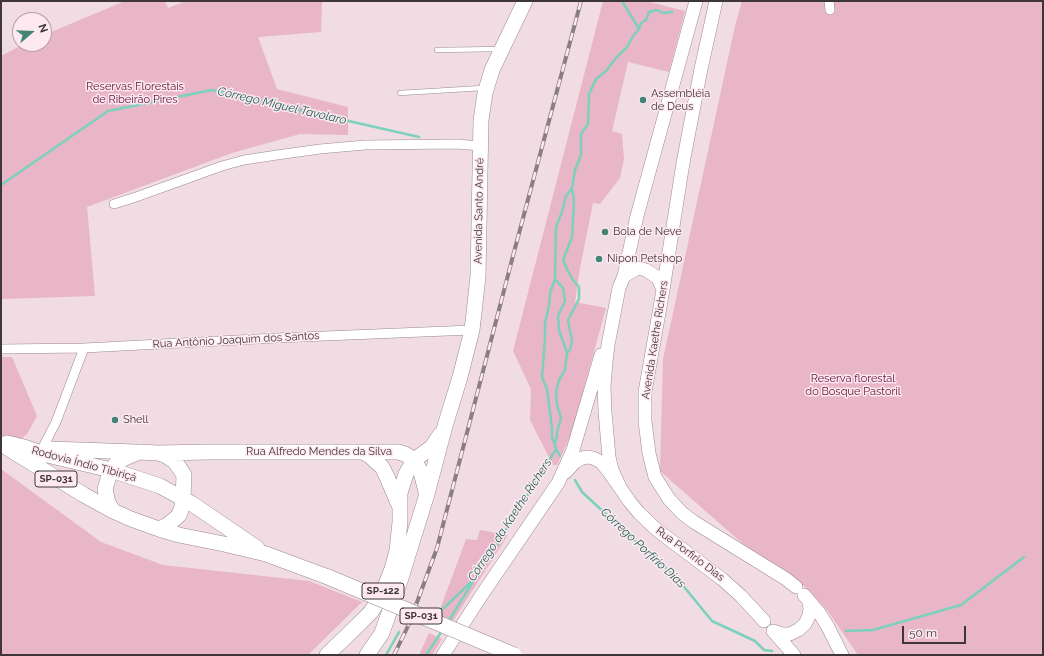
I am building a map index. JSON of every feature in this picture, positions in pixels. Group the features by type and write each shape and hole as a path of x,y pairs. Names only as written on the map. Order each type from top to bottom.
{"highway":[{"name":"Avenida Santo André","path":"427,494 472,330 478,276 481,120 487,88 492,70 525,1"},
{"name":"Avenida Santo André","path":"414,460 432,447 445,426"},
{"name":"Rodovia Índio Tibiriçá","path":"1,443 24,447 47,455 111,470 160,486 204,511 266,554"},
{"name":"Rodovia Índio Tibiriçá","path":"1,443 71,488 113,511 145,525 179,535 266,554 328,577 514,655"},
{"name":"Rua Alfredo Mendes da Silva","path":"24,447 158,453 398,452 406,454 414,460"},
{"path":"113,511 108,503 105,489 106,481 111,470 119,462 139,452"},
{"name":"Rua Alfredo Mendes da Silva","path":"184,478 190,463 195,458 210,452"},
{"path":"363,452 382,467 400,508"},
{"path":"158,453 165,455 174,461 178,466 190,495 204,511"},
{"name":"SP-122","path":"327,655 371,612 386,587 397,551 400,522 400,493 406,474 414,460"},
{"path":"414,460 421,472 427,494"},
{"path":"105,489 108,484 115,479 131,476"},
{"path":"159,530 171,523 179,515 182,507 184,478"},
{"path":"402,484 411,479 418,481 427,494"},
{"path":"160,486 175,503 179,515"},
{"name":"SP-122","path":"367,655 382,633 427,494"},
{"path":"374,655 382,633"}],"main road":[{"path":"619,485 612,470 609,457 604,393 606,362 619,288 624,276 637,216 696,1"},
{"name":"Avenida Kaethe Richers","path":"716,1 683,163 645,392 645,421 649,452 655,477 669,499 682,513 786,579 803,594 820,614 842,655"},
{"path":"624,276 638,268 646,270 658,278 663,290"},
{"path":"558,483 573,450 615,307"},
{"path":"443,655 481,596 558,483 575,462 582,458 593,458 601,462 619,485"},
{"name":"Rua Porfirio Dias","path":"619,485 630,502 648,522 722,579 741,596 794,655"},
{"path":"770,627 782,634 790,634 802,627 809,616 810,608 803,594"}],"street":[{"path":"114,204 222,166 244,160 320,149 364,145 457,144 480,146"},
{"name":"Rua Antônio Joaquim dos Santos","path":"1,349 84,348 472,330"},
{"path":"49,449 56,422 84,348"},
{"path":"49,449 53,440 56,422"}],"lane":[{"path":"437,50 502,49"},
{"path":"400,92 487,88"}],"green space":[{"name":"Reservas Florestais de Ribeirão Pires","path":"125,1 165,1 168,8 186,1 322,1 321,32 258,37 277,89 348,107 348,135 300,134 232,153 87,207 95,296 1,299 1,56 12,50 12,52 52,52 52,32"},
{"path":"603,1 646,1 685,11 669,72 616,59 628,62 612,131 622,134 624,159 620,178 600,204 593,203 575,302 606,308 571,435 557,465 553,465 530,420 531,389 513,351"},
{"name":"Reserva florestal do Bosque Pastoril","path":"742,1 1043,1 1043,655 858,655 827,610 804,586 751,551 660,471 663,359 735,26"},
{"path":"1,357 12,357 37,416 27,434 1,456"},
{"path":"1,469 101,542 163,565 309,581 362,602 308,655 1,655"},
{"path":"480,530 508,535 453,621 438,615 466,539 477,540"},
{"path":"429,633 442,639 432,655 419,655"}],"waterway":[{"path":"622,1 639,29"},
{"name":"Córrego da Kaethe Richers","path":"442,609 476,578 556,449 552,437 547,389 542,377 545,323 550,293 555,279 556,227 566,196 572,188 575,170 581,155 581,134 588,124 589,94 596,79 606,71 627,47 639,29 641,23 646,20 649,12 657,10 663,13 672,12"},
{"name":"Córrego Miguel Tavolaro","path":"1,185 108,111 212,90 419,137"},
{"name":"Córrego da Kaethe Richers","path":"567,353 570,349 572,341 568,320 579,299 579,287 573,280 563,260 572,237 574,201 572,188"},
{"name":"Córrego da Kaethe Richers","path":"555,279 563,288 565,301 558,316 559,330 567,353 565,370 559,380 556,392 557,405 561,418 555,443"},
{"name":"Córrego da Kaethe Richers","path":"556,449 560,456"},
{"name":"Córrego Porfírio Dias","path":"575,480 582,492 676,577 712,621 755,641 764,650 772,651"},
{"name":"Córrego Porfírio Dias","path":"846,631 873,630 961,605 1024,557"},
{"path":"448,622 474,580"},
{"path":"426,655 442,631"},
{"name":"Córrego da Kaethe Richers","path":"386,655 399,632"}],"railway":[{"path":"394,655 409,624 437,548 581,1"}],"place":[{"name":"Assembléia de Deus","path":"643,100"},
{"name":"Bola de Neve","path":"605,232"},
{"name":"Nipon Petshop","path":"599,259"},
{"name":"Shell","path":"115,420"}]}
